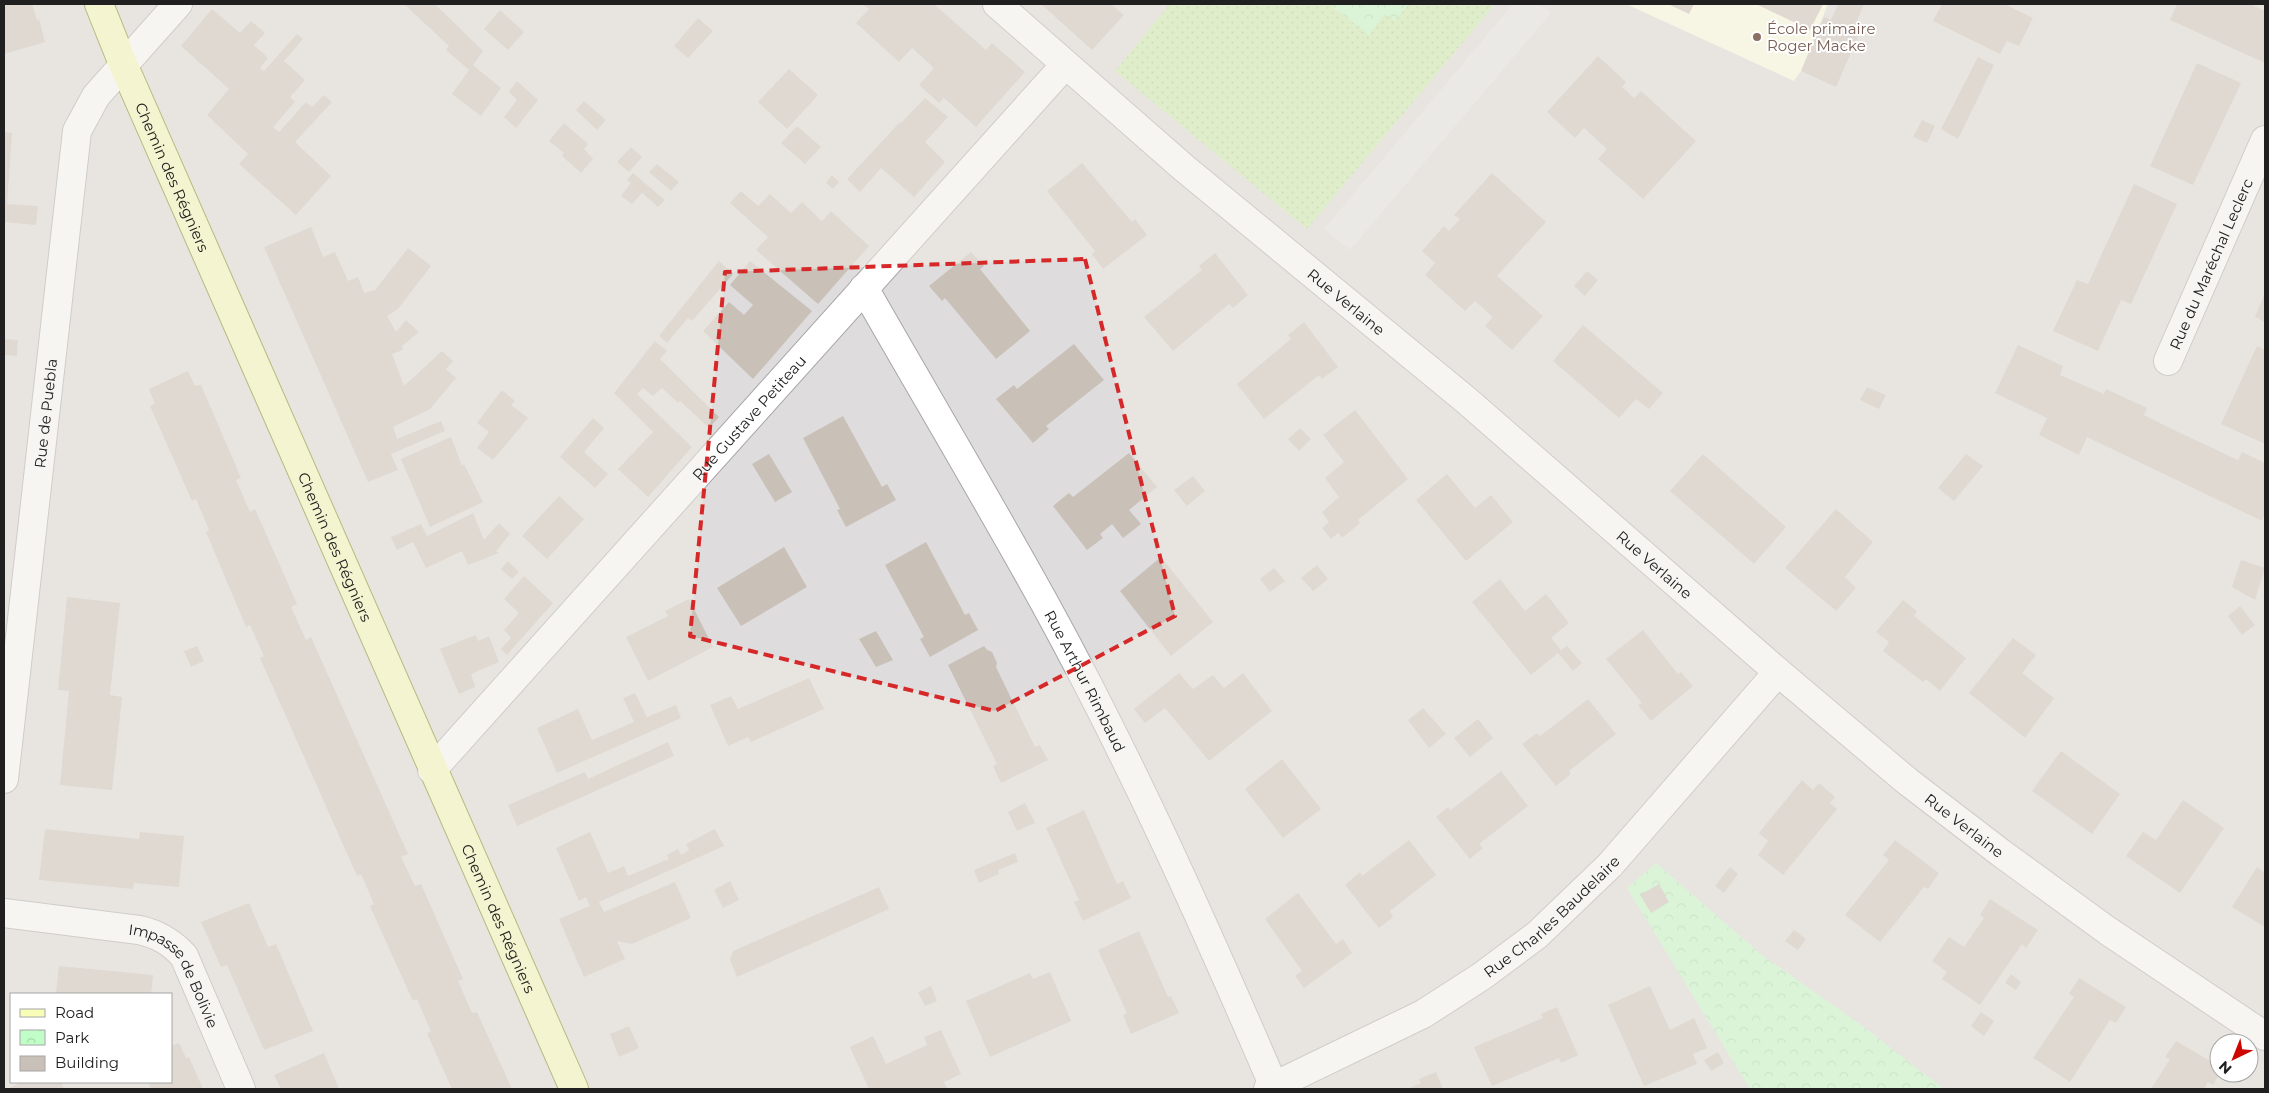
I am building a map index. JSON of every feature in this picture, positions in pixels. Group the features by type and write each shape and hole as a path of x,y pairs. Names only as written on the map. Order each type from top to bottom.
{"main road":[{"name":"Chemin des Régniers","path":"99,4 123,64 432,770 574,1089"}],"street":[{"name":"Rue de Puebla","path":"4,779 73,151 77,130 96,96 178,4"},
{"name":"Rue Verlaine","path":"997,4 1218,197 1466,400 1778,672 1907,781 2108,931 2265,1036"},
{"name":"Rue Gustave Petiteau","path":"432,770 1065,65"},
{"name":"Rue du Maréchal Leclerc","path":"2168,360 2265,140"},
{"name":"Rue Arthur Rimbaud","path":"864,288 1044,603 1085,680 1201,915 1272,1088"},
{"name":"Rue Charles Baudelaire","path":"1272,1088 1422,1014 1482,976 1537,935 1610,865 1778,672"},
{"name":"Impasse de Bolivie","path":"4,913 139,930 152,933 174,946 184,956 241,1089"}],"highlighted area":[{"path":"1085,259 1175,616 995,711 690,636 725,272"}],"shaded area":[{"path":"4,4 2265,4 2265,1089 4,1089"},
{"path":"1513,4 1539,4 1551,13 1350,250 1324,229"},
{"name":"École primaire Roger Macke","path":"1626,4 1828,4 1801,71 1794,81"}],"green space":[{"path":"1170,4 1495,4 1307,229 1115,71"},
{"path":"1335,4 1408,4 1395,21 1385,14 1369,35 1333,7"},
{"path":"1656,863 1762,955 1861,1025 1944,1089 1750,1089 1627,888"}],"building":[{"path":"4,4 32,4 37,20 39,19 45,42 4,54"},
{"path":"404,4 435,4 483,51 473,65 501,88 481,116 452,94 469,70 446,50 449,46"},
{"path":"862,4 934,4 986,50 992,43 1025,72 976,127 944,98 939,103 919,85 934,68 912,48 899,62 856,23 869,9"},
{"path":"1041,4 1111,4 1124,15 1092,50"},
{"path":"1668,4 1694,4 1689,14"},
{"path":"1756,4 1823,4 1810,30"},
{"path":"1838,4 1864,4 1853,30 1860,32 1836,87 1801,71 1824,17 1831,20"},
{"path":"1942,4 2004,4 2033,18 2019,46 2007,41 2000,54 1933,21"},
{"path":"2177,4 2250,4 2265,11 2265,63 2170,20"},
{"path":"212,9 240,33 251,21 265,33 254,45 268,58 260,68 264,71 297,34 303,39 284,61 305,80 290,97 295,102 273,127 279,132 306,102 312,107 324,95 332,102 295,142 331,176 296,215 239,164 248,154 207,115 229,89 181,46"},
{"path":"500,10 524,32 508,50 484,29"},
{"path":"698,18 713,31 688,58 674,46"},
{"path":"1598,56 1626,82 1622,87 1634,98 1641,91 1696,141 1643,199 1598,159 1607,149 1584,128 1575,138 1547,112"},
{"path":"1978,57 1994,65 1958,139 1941,129"},
{"path":"2197,63 2241,83 2193,185 2150,166"},
{"path":"789,69 818,95 787,129 758,102"},
{"path":"517,81 538,100 516,128 504,117 517,100 509,92"},
{"path":"925,98 948,117 925,142 945,162 914,197 881,168 860,192 847,179"},
{"path":"584,101 606,120 597,130 576,110"},
{"path":"1922,120 1935,126 1927,143 1913,137"},
{"path":"564,123 588,144 584,149 593,159 581,173 562,156 564,153 549,141"},
{"path":"797,126 821,147 805,164 781,143"},
{"path":"4,132 12,133 7,204 38,206 36,225 4,222"},
{"path":"631,147 642,157 629,172 617,162"},
{"path":"1082,163 1132,222 1135,219 1147,235 1103,269 1092,254 1095,251 1047,191"},
{"path":"657,164 679,182 671,191 649,172"},
{"path":"633,173 665,200 658,207 642,193 632,204 621,196 631,183 627,180"},
{"path":"1492,173 1546,222 1497,276 1543,316 1512,350 1485,326 1493,317 1475,301 1465,311 1425,275 1435,263 1422,251 1444,226 1449,231 1460,219 1454,215"},
{"path":"832,175 839,182 833,189 826,183"},
{"path":"2134,184 2177,204 2131,304 2121,300 2098,351 2053,331 2077,280 2088,284"},
{"path":"741,191 758,206 770,194 791,213 802,202 822,221 831,211 869,246 818,304 756,250 768,237 730,203"},
{"path":"311,227 323,257 335,252 348,281 358,277 364,293 375,290 408,248 431,266 398,309 387,316 396,332 406,320 419,332 402,346 403,350 392,354 404,386 442,351 453,361 446,369 456,378 430,409 393,427 397,439 441,421 445,431 391,454 398,470 368,482 264,247"},
{"path":"971,252 984,266 980,269 1030,331 996,359 945,298 942,301 929,286"},
{"path":"1215,253 1248,295 1233,308 1229,304 1173,351 1144,317 1202,270 1199,266"},
{"path":"719,261 733,274 692,321 688,318 667,343 659,336"},
{"path":"750,261 812,311 753,379 703,331 729,302 744,315 753,305 730,285"},
{"path":"1587,271 1598,280 1585,296 1574,286"},
{"path":"2265,293 2265,322 2255,317"},
{"path":"1304,322 1338,367 1322,379 1319,375 1264,419 1237,384 1291,339 1288,335"},
{"path":"1583,325 1663,393 1649,409 1636,399 1619,418 1553,361"},
{"path":"4,339 18,340 17,356 4,355"},
{"path":"655,341 667,351 660,359 719,417 709,428 680,401 678,403 662,388 653,396 643,388 637,394 692,447 648,497 618,469 653,432 614,393"},
{"path":"1074,344 1104,380 1046,426 1049,429 1033,443 996,399 1014,385 1017,389"},
{"path":"2018,345 2063,366 2060,375 2104,394 2106,389 2147,408 2144,415 2176,431 2238,460 2242,452 2265,463 2265,513 2262,521 2087,437 2079,455 2039,435 2047,418 1995,393"},
{"path":"2257,346 2265,350 2265,444 2221,424"},
{"path":"188,371 195,386 201,385 241,478 236,480 250,512 255,509 297,604 291,607 306,640 311,637 408,854 401,857 415,886 421,884 463,979 458,981 472,1013 477,1012 512,1089 452,1089 438,1058 427,1033 431,1032 417,999 413,1001 382,933 370,906 374,904 361,874 357,876 260,658 264,656 250,625 246,627 206,532 209,530 196,499 192,501 150,406 155,404 149,389"},
{"path":"1867,387 1886,395 1879,409 1860,400"},
{"path":"502,390 515,401 511,405 528,418 493,460 477,448 489,432 477,423"},
{"path":"1355,410 1408,479 1358,520 1360,523 1342,538 1338,533 1331,539 1322,528 1329,522 1322,512 1339,497 1325,478 1344,462 1323,435"},
{"path":"843,416 882,487 887,484 896,500 846,527 837,510 840,509 803,438"},
{"path":"593,418 604,428 584,452 608,474 595,488 560,457"},
{"path":"1300,428 1311,439 1299,451 1288,439"},
{"path":"451,437 462,466 464,464 483,502 430,527 401,459"},
{"path":"1129,453 1157,487 1129,510 1141,524 1123,538 1112,524 1100,534 1103,538 1087,550 1053,506 1069,493 1073,497"},
{"path":"769,454 792,492 775,502 752,464"},
{"path":"1703,454 1786,527 1754,564 1670,491"},
{"path":"1966,454 1983,466 1954,501 1938,488"},
{"path":"1447,474 1475,508 1491,495 1513,522 1466,561 1416,500"},
{"path":"1193,476 1205,491 1187,506 1174,490"},
{"path":"559,496 584,519 547,559 522,536"},
{"path":"1836,509 1873,542 1845,577 1856,588 1836,611 1785,568"},
{"path":"473,513 484,540 499,523 510,534 496,551 499,553 468,565 462,551 426,568 413,542 397,550 391,537 421,524 427,536"},
{"path":"926,542 965,615 969,613 978,630 930,657 920,639 924,637 885,565"},
{"path":"784,547 807,587 741,626 717,588"},
{"path":"1161,557 1213,622 1171,656 1120,591"},
{"path":"2241,560 2265,568 2255,600 2232,587"},
{"path":"508,561 519,572 512,579 501,569"},
{"path":"1317,565 1328,579 1313,591 1301,578"},
{"path":"1274,568 1285,581 1270,592 1260,579"},
{"path":"524,576 553,603 507,655 501,649 511,638 504,630 519,613 504,599"},
{"path":"1500,579 1525,611 1546,594 1569,623 1551,638 1561,650 1567,646 1582,663 1573,671 1558,653 1531,675 1472,602"},
{"path":"67,597 120,603 110,695 122,697 112,790 60,785 69,691 58,690"},
{"path":"689,599 713,647 648,681 626,637 668,616 665,611"},
{"path":"1903,600 1917,611 1914,616 1966,658 1940,691 1926,679 1923,682 1883,651 1889,642 1876,632"},
{"path":"2240,606 2255,625 2242,635 2228,616"},
{"path":"1643,630 1678,674 1681,672 1693,686 1651,721 1638,705 1642,703 1606,659"},
{"path":"876,631 893,660 876,667 859,639"},
{"path":"476,635 478,641 489,636 499,662 471,674 475,687 459,694 440,649"},
{"path":"2013,638 2036,655 2022,673 2054,698 2025,738 1969,693"},
{"path":"197,646 204,661 191,667 184,651"},
{"path":"984,646 992,652 997,663 996,667 1035,747 1040,745 1048,760 1001,783 993,766 997,764 948,665"},
{"path":"1179,673 1193,689 1213,675 1224,688 1243,673 1272,711 1209,761 1165,708 1145,723 1134,709"},
{"path":"809,678 824,709 751,742 748,737 728,746 710,705 731,696 738,709"},
{"path":"635,693 647,717 676,705 681,718 557,773 537,728 578,709 592,740 634,722 623,698"},
{"path":"1588,699 1616,734 1569,771 1571,774 1556,786 1522,744 1537,733 1540,736"},
{"path":"1423,708 1446,734 1429,748 1408,720"},
{"path":"1478,719 1493,738 1470,757 1454,738"},
{"path":"668,742 674,756 517,826 508,805 585,772 588,779"},
{"path":"2061,751 2120,794 2092,834 2032,791"},
{"path":"1282,759 1321,809 1283,838 1245,789"},
{"path":"1501,771 1528,806 1479,844 1483,848 1470,859 1436,817 1448,807 1451,810"},
{"path":"1802,780 1813,790 1819,783 1835,797 1830,803 1837,809 1783,875 1758,855 1768,841 1759,833"},
{"path":"2183,800 2224,828 2180,893 2126,856 2143,832 2156,840"},
{"path":"1025,803 1035,823 1017,831 1008,812"},
{"path":"1084,810 1117,884 1123,881 1131,898 1083,921 1074,902 1079,900 1046,828"},
{"path":"45,829 139,839 140,832 184,836 179,887 134,883 133,889 39,880"},
{"path":"715,829 724,846 599,902 604,912 675,882 691,918 632,944 617,941 625,959 584,977 559,919 590,906 586,897 579,901 556,848 590,832 608,873 624,866 628,876 669,859 667,855 678,849 681,855 689,850 686,844"},
{"path":"1409,840 1436,875 1390,911 1393,917 1379,928 1345,885 1360,872 1362,876"},
{"path":"1895,840 1939,873 1928,889 1924,887 1880,942 1845,915 1889,860 1883,855"},
{"path":"1015,853 1018,862 998,870 999,874 979,883 974,870"},
{"path":"1730,867 1738,874 1724,893 1715,886"},
{"path":"2257,867 2265,873 2265,927 2232,907"},
{"path":"730,881 739,900 723,908 714,890"},
{"path":"1659,884 1669,902 1651,913 1640,895"},
{"path":"879,887 889,909 737,977 730,960 733,951"},
{"path":"1298,893 1336,944 1343,939 1352,953 1304,988 1295,976 1302,971 1265,919"},
{"path":"1990,899 2038,930 2026,948 2022,944 1980,1005 1942,979 1947,972 1932,961 1949,937 1964,947 1984,918 1980,915"},
{"path":"249,903 268,947 276,944 313,1031 264,1050 227,965 221,967 201,922"},
{"path":"1794,930 1806,939 1798,950 1785,941"},
{"path":"1139,931 1168,997 1171,996 1179,1013 1131,1034 1123,1015 1127,1013 1098,950"},
{"path":"59,966 153,975 151,993 56,993"},
{"path":"1050,972 1071,1021 990,1057 966,1001 1030,973 1033,979"},
{"path":"2011,974 2021,982 2016,990 2005,983"},
{"path":"2079,978 2126,1007 2116,1023 2110,1020 2070,1082 2033,1058 2074,997 2069,994"},
{"path":"931,986 937,1001 925,1006 918,992"},
{"path":"1650,986 1670,1030 1694,1018 1707,1048 1693,1054 1697,1064 1644,1086 1608,1005"},
{"path":"1557,1007 1578,1055 1561,1063 1559,1058 1492,1086 1474,1047 1543,1018 1541,1014"},
{"path":"1981,1012 1994,1021 1984,1036 1971,1026"},
{"path":"629,1026 639,1048 619,1057 610,1034"},
{"path":"941,1030 961,1074 944,1082 947,1088 869,1089 850,1047 873,1036 886,1064 927,1045 924,1037"},
{"path":"2176,1041 2209,1060 2209,1083 2204,1089 2151,1089 2170,1059 2165,1057"},
{"path":"179,1043 186,1058 189,1057 203,1089 151,1089 148,1083 172,1083 172,1046"},
{"path":"1718,1052 1724,1063 1711,1071 1704,1060"},
{"path":"324,1053 339,1089 281,1089 274,1075"},
{"path":"1436,1072 1443,1089 1407,1089 1421,1083 1419,1079"},
{"path":"19,1083 61,1083 64,1089 8,1089"}],"place":[{"name":"École primaire Roger Macke","path":"1757,37"}]}
